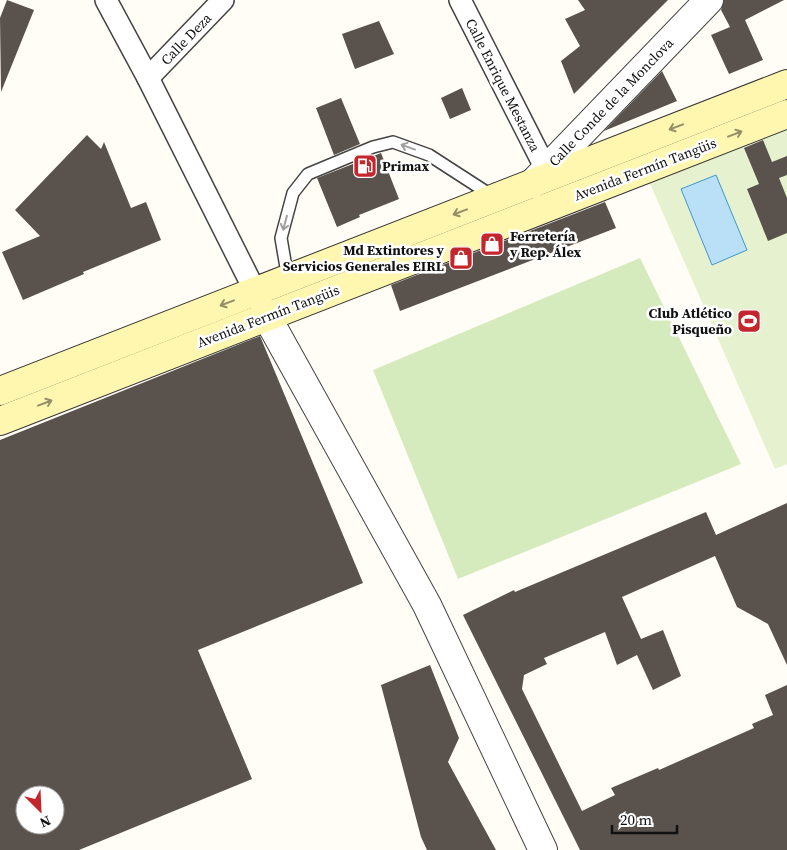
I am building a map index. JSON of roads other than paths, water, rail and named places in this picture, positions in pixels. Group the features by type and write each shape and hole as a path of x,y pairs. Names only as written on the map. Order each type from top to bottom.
{"main road":[{"name":"Avenida Fermín Tangüis","path":"0,391 496,198 539,176 787,84"},
{"name":"Avenida Fermín Tangüis","path":"0,421 787,114"}],"street":[{"path":"106,0 148,78 268,317 427,605 543,850"},
{"name":"Calle Deza","path":"148,78 224,0"},
{"name":"Calle Enrique Mestanza","path":"460,0 539,176"},
{"name":"Calle Conde de la Monclova","path":"539,176 709,0"},
{"path":"539,176 542,209"}],"lane":[{"path":"288,279 281,238 293,193 308,174 373,147 394,142 429,155 496,198"}],"water":[{"path":"716,175 747,250 712,265 681,189"}],"place":[{"name":"Primax","path":"365,166"},
{"name":"Ferretería y Rep. Álex","path":"492,244"},
{"name":"Md Extintores y Servicios Generales EIRL","path":"461,258"},
{"name":"Club Atlético Pisqueño","path":"749,321"}]}
